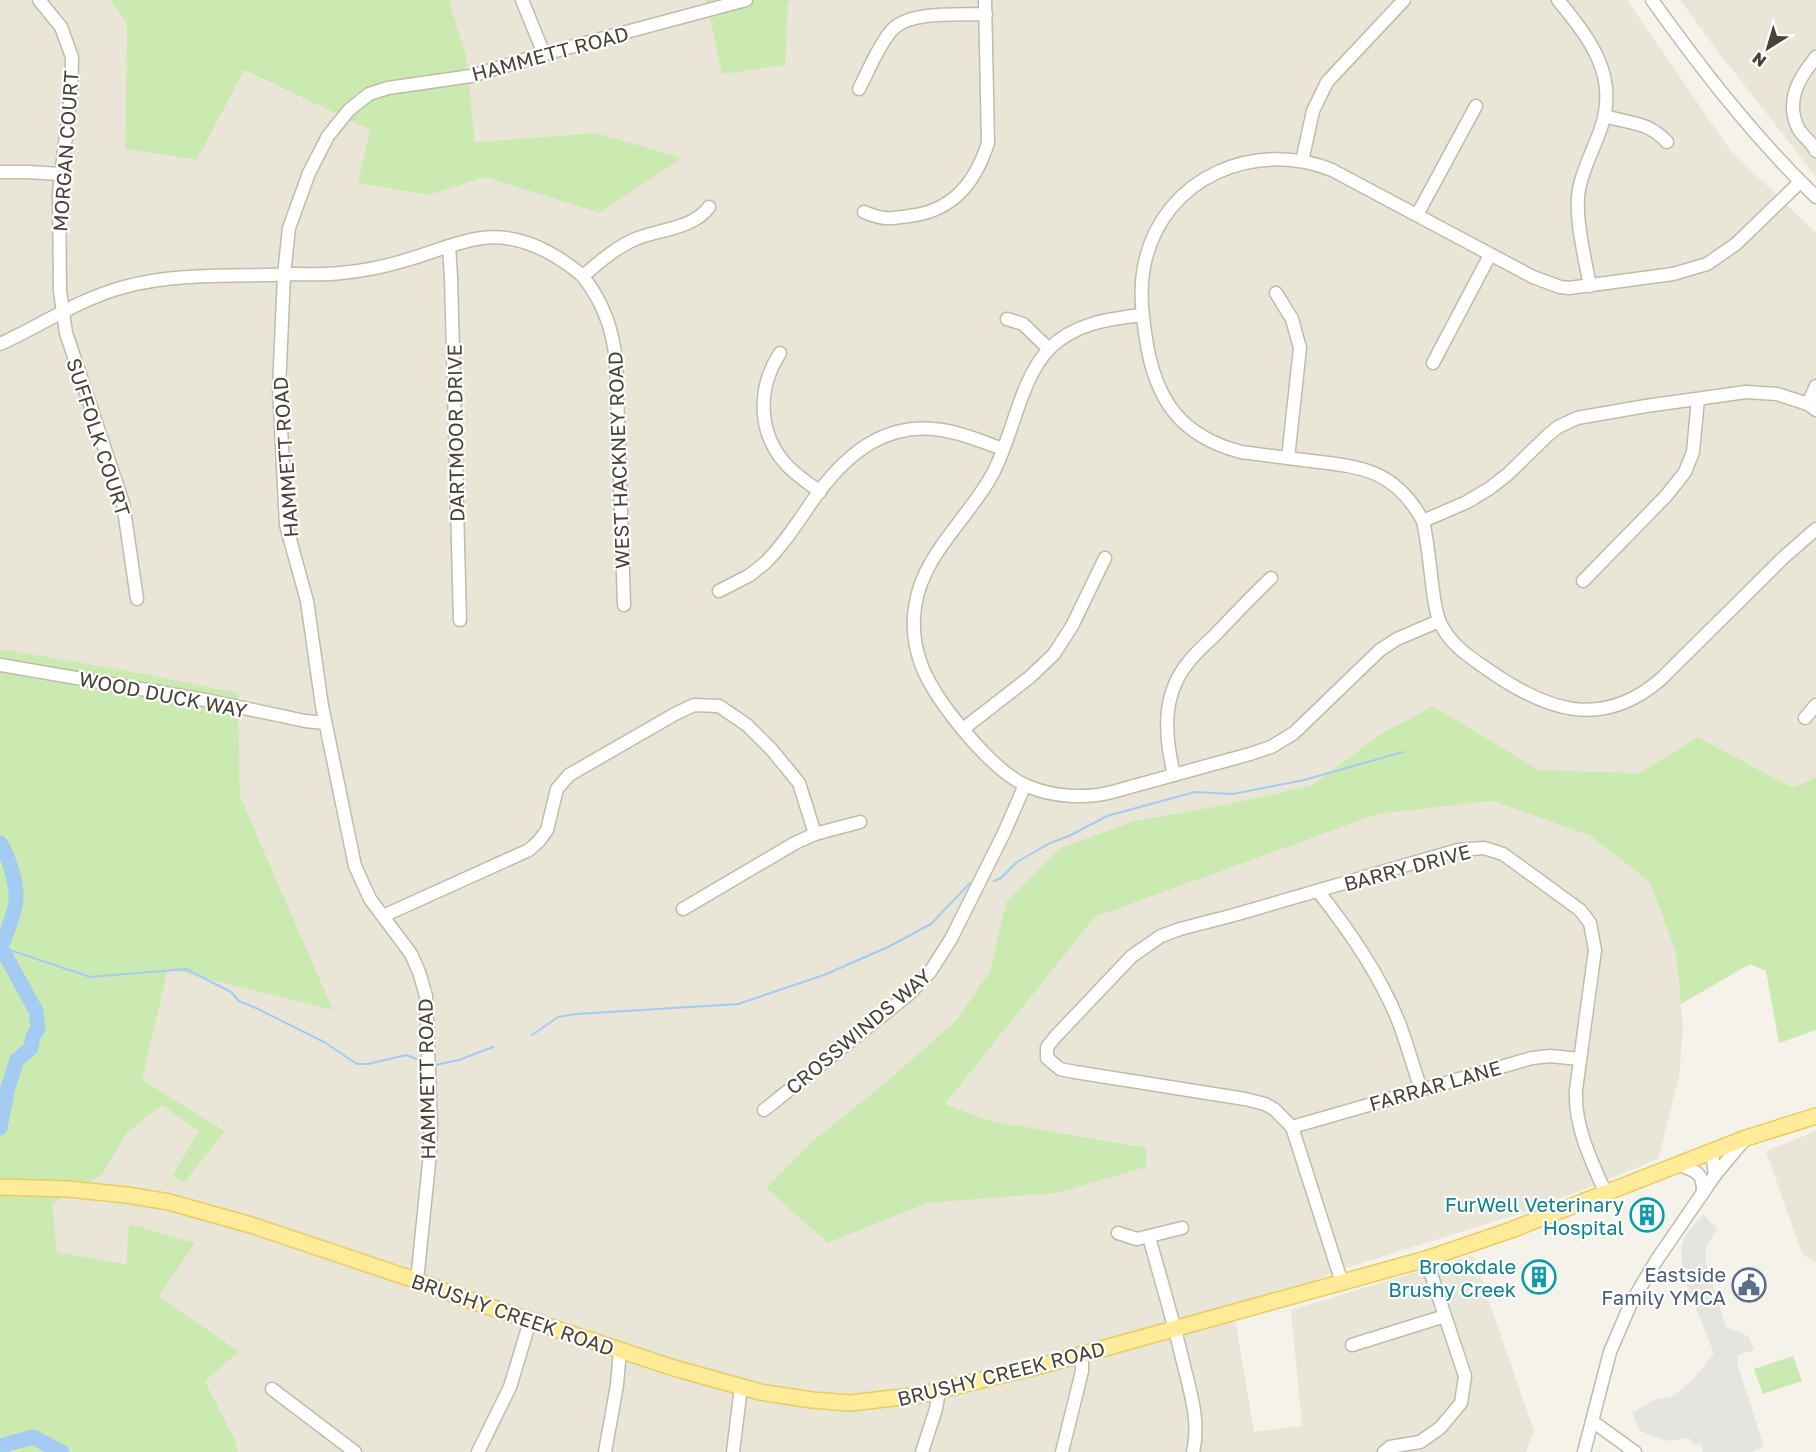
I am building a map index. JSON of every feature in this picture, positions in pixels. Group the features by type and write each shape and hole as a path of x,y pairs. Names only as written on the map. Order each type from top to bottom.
{"main road":[{"name":"BRUSHY CREEK ROAD","path":"0,1187 38,1187 127,1195 169,1202 251,1224 530,1321 741,1387 789,1397 850,1403 888,1400 939,1391 1082,1355 1342,1284 1502,1234 1746,1138 1816,1116"}],"street":[{"name":"MORGAN COURT","path":"39,0 61,27 67,38 72,57 71,95 60,174 59,262 63,312"},
{"path":"522,0 544,54"},
{"name":"HAMMETT ROAD","path":"415,1280 418,1271 430,1153 424,988 415,962 370,899 355,866 325,723 307,601 290,546 285,515 279,388 284,275 289,228 308,174 328,136 355,104 369,94 388,88 471,76 746,0"},
{"path":"864,212 883,219 917,215 939,209 958,196 973,178 988,143 985,0"},
{"path":"1302,161 1313,111 1327,82 1404,0"},
{"path":"1558,0 1601,63 1607,88 1605,116 1583,176 1578,197 1590,286"},
{"path":"1652,0 1722,94 1816,197"},
{"path":"859,89 882,43 892,29 904,21 921,17 986,14"},
{"path":"1816,57 1800,77 1792,104 1798,129 1816,151"},
{"path":"1417,215 1476,106"},
{"path":"1605,116 1649,126 1667,142"},
{"path":"1800,182 1736,244 1707,264 1673,274 1569,288 1541,281 1332,170 1302,161 1272,158 1241,163 1211,175 1185,194 1163,219 1148,248 1141,285 1142,315 1149,357 1155,379 1166,403 1182,422 1202,437 1223,448 1241,452 1351,465 1375,473 1400,489 1417,509 1423,521 1435,606 1439,621 1447,634 1464,653 1498,677 1538,700 1573,710 1608,708 1627,702 1653,687 1784,557 1816,530"},
{"path":"0,172 60,174"},
{"path":"583,276 624,245 644,236 689,223 702,216 709,207"},
{"name":"WEST HACKNEY ROAD","path":"0,344 102,294 147,282 210,276 332,274 364,270 484,238 519,240 549,252 583,276 606,315 615,349 624,605"},
{"name":"DARTMOOR DRIVE","path":"449,246 452,277 460,620"},
{"path":"1432,363 1490,255"},
{"path":"1276,293 1292,319 1300,348 1288,458"},
{"name":"SUFFOLK COURT","path":"63,312 66,333 123,503 137,599"},
{"path":"1142,315 1081,327 1064,336 1049,350 1033,374 996,467 985,487 929,566 920,586 915,606 915,638 922,667 936,693 990,760 1025,785 1052,793 1091,796 1250,754 1283,741 1380,650 1397,639 1439,621"},
{"path":"1007,319 1023,324 1049,350"},
{"path":"780,353 771,368 765,390 763,406 766,428 773,447 785,463 820,492"},
{"path":"1423,521 1467,502 1490,488 1508,474 1548,435 1568,422 1592,415 1759,392 1777,394 1812,407 1816,386"},
{"path":"1582,581 1666,496 1685,472 1693,452 1698,399"},
{"path":"720,591 750,575 765,563 840,466 856,451 879,439 903,431 922,428 944,430 1003,449"},
{"path":"963,729 1030,677 1054,654 1072,626 1104,558"},
{"path":"1174,775 1167,745 1166,724 1169,703 1176,681 1192,659 1271,578"},
{"name":"WOOD DUCK WAY","path":"0,665 325,723"},
{"path":"383,916 529,850 547,830 557,789 569,775 694,705 719,706 747,725 771,749 799,783 815,834"},
{"path":"1805,718 1816,705"},
{"name":"CROSSWINDS WAY","path":"764,1110 908,995 930,972 951,939 1025,785"},
{"path":"683,909 795,843 815,834 860,822"},
{"name":"BARRY DRIVE","path":"1292,1128 1279,1112 1258,1102 1070,1071 1054,1066 1047,1058 1047,1047 1141,948 1161,936 1458,850 1484,848 1503,854 1580,910 1590,923 1595,943 1595,959 1576,1099 1578,1123 1606,1194"},
{"path":"1318,891 1352,936 1390,1004 1401,1028 1421,1089"},
{"name":"FARRAR LANE","path":"1292,1128 1532,1058 1550,1056 1580,1059"},
{"path":"1292,1128 1342,1284"},
{"path":"1584,1452 1610,1352 1631,1303 1702,1193 1746,1138"},
{"path":"1712,1152 1715,1175"},
{"path":"1680,1165 1696,1171 1703,1179 1702,1193"},
{"path":"1118,1233 1134,1239 1182,1228"},
{"path":"1149,1237 1194,1407 1196,1436 1193,1452"},
{"path":"1384,1452 1389,1447 1420,1442 1440,1428 1461,1403 1465,1376 1426,1259"},
{"path":"1352,1345 1444,1316"},
{"path":"478,1452 510,1387 530,1321"},
{"path":"605,1452 617,1385 620,1350"},
{"path":"1062,1452 1082,1371 1082,1355"},
{"path":"733,1452 741,1387"},
{"path":"272,1389 355,1452"},
{"path":"922,1452 936,1409 939,1391"},
{"path":"1592,1420 1635,1452"}],"shaded area":[{"path":"0,0 110,0 127,23 125,149 197,160 243,70 370,130 359,183 429,195 486,177 599,213 596,133 475,142 466,55 449,0 706,0 722,74 788,2 795,0 1627,0 1730,150 1816,233 1816,777 1793,788 1698,737 1639,773 1539,770 1433,706 1379,735 1313,785 1229,804 1134,821 1060,848 1006,902 990,971 957,1021 815,1139 828,1243 927,1203 1057,1193 1146,1167 1145,1148 991,1121 945,1104 1095,917 1378,814 1492,801 1589,835 1650,882 1676,953 1683,1029 1679,1077 1658,1159 1540,1207 1346,1268 1234,1313 1254,1432 1302,1426 1291,1310 1473,1255 1534,1431 1526,1452 238,1452 235,1440 205,1380 238,1352 159,1296 129,1225 126,1264 56,1252 52,1204 102,1175 127,1133 162,1105 200,1131 172,1176 184,1183 225,1131 142,1080 168,968 332,1009 240,796 238,693 119,669 0,649"},
{"path":"1680,0 1816,0 1816,177 1717,50"},
{"path":"1816,1131 1816,1263 1802,1254 1766,1151"},
{"path":"1703,1214 1717,1229 1706,1247 1706,1264 1726,1327 1748,1336 1754,1350 1738,1355 1737,1363 1764,1447 1752,1452 1703,1452 1701,1443 1693,1445 1689,1438 1667,1441 1640,1431 1632,1412 1654,1400 1673,1396 1693,1380 1714,1353 1683,1276 1681,1246 1686,1235"}],"green space":[{"path":"110,0 449,0 466,55 475,142 596,133 682,158 599,213 486,177 429,195 358,183 370,130 244,70 197,160 125,149 127,23"},
{"path":"706,0 795,0 788,2 785,65 722,74"},
{"path":"0,649 119,669 238,693 240,796 333,1010 168,969 142,1080 225,1131 184,1183 172,1176 199,1131 162,1105 127,1133 102,1175 52,1204 57,1252 126,1264 129,1224 195,1243 159,1296 239,1352 205,1381 235,1440 238,1452 0,1452"},
{"path":"1433,706 1539,770 1639,773 1698,737 1793,788 1816,777 1816,1030 1779,1043 1766,971 1750,964 1681,1004 1676,953 1650,882 1589,835 1492,801 1378,814 1095,917 945,1104 991,1121 1146,1148 1146,1167 1057,1193 927,1203 828,1243 766,1188 815,1139 885,1083 957,1020 990,971 1006,902 1060,848 1134,821 1229,804 1313,785 1379,735"},
{"path":"1793,1356 1802,1381 1763,1394 1754,1369"}],"waterway":[{"path":"994,881 1001,878 1017,862 1050,843 1069,836 1107,816 1195,792 1233,794 1304,780 1403,752"},
{"path":"0,843 13,874 16,891 15,907 1,947 36,1011 38,1029 33,1036 31,1048 17,1060 8,1087 0,1128"},
{"path":"532,1035 558,1017 738,1004 824,975 888,947 931,924 970,883"},
{"path":"1,947 90,977 186,969 231,992 239,1001 324,1042 357,1064 368,1064 406,1055 419,1060"},
{"path":"435,1065 459,1060 493,1047"},
{"path":"0,1446 33,1437 62,1452"}],"place":[{"name":"FurWell Veterinary Hospital","path":"1647,1215"},
{"name":"Brookdale Brushy Creek","path":"1539,1277"},
{"name":"Eastside Family YMCA","path":"1749,1285"}]}
